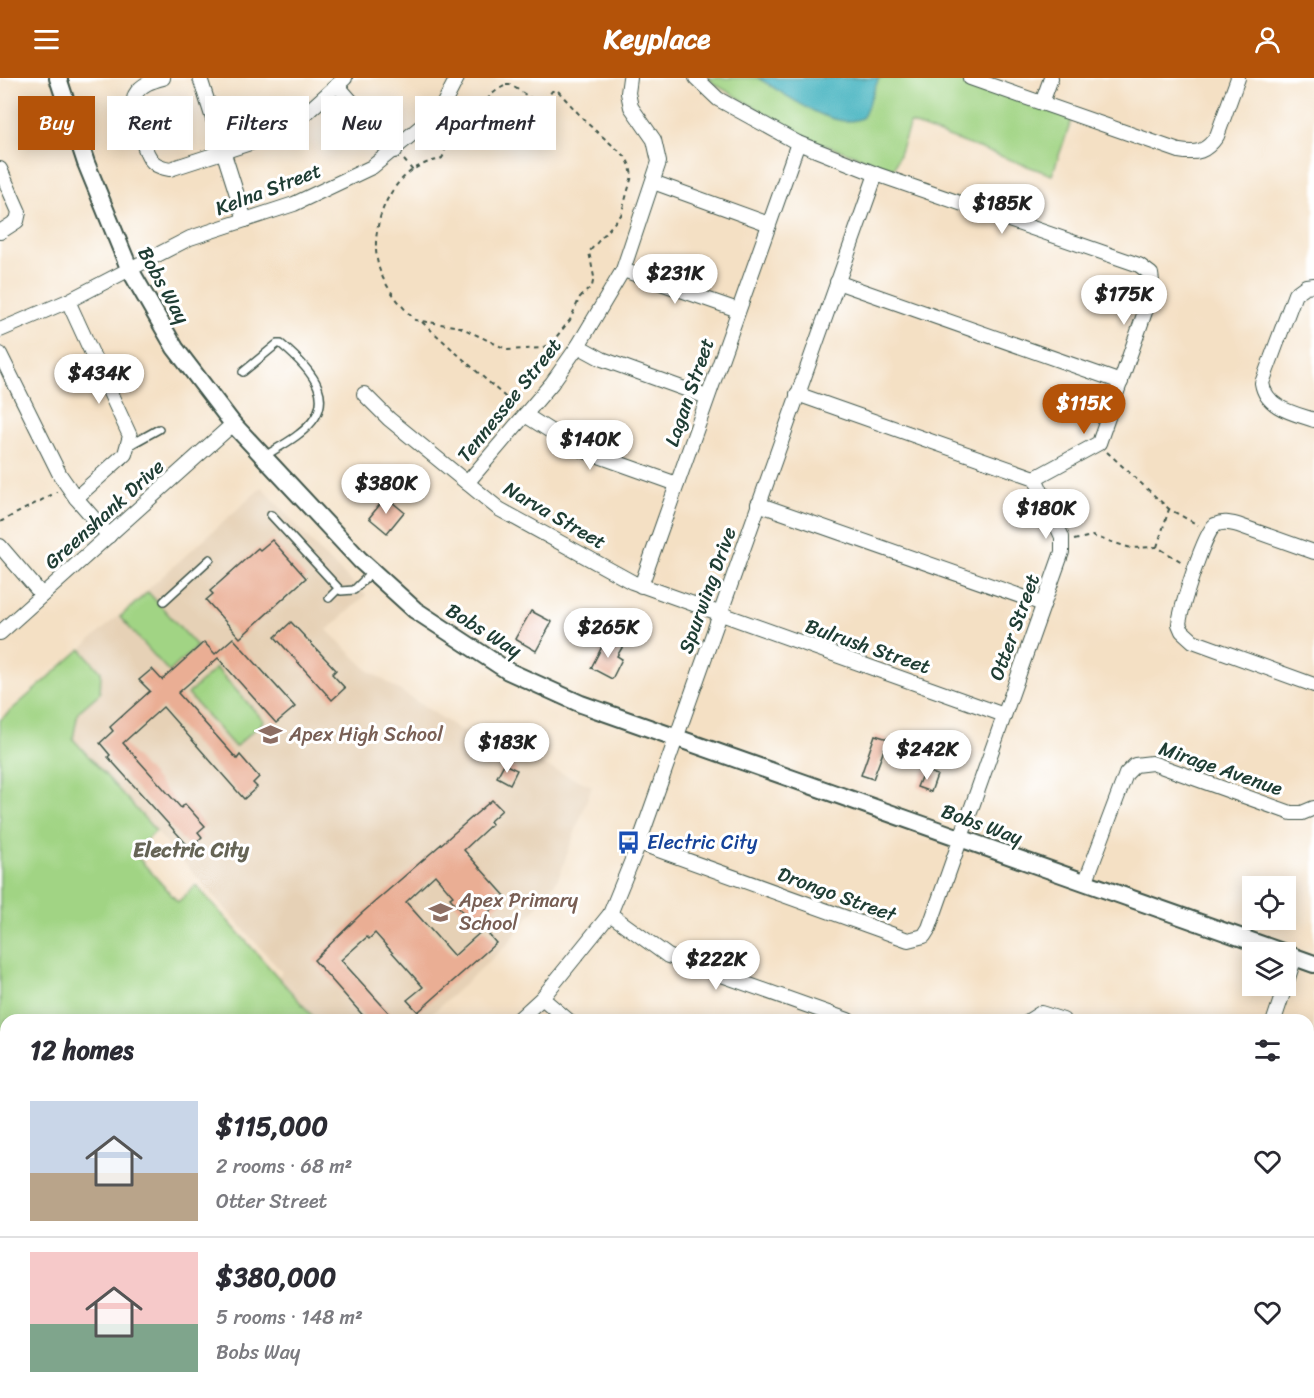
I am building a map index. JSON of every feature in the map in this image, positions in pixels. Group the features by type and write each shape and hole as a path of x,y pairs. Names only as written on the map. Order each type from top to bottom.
{"street":[{"name":"Bobs Way","path":"58,78 86,164 129,268 175,348 233,424 264,458 372,572 414,610 508,671 581,704 1251,942"},
{"path":"163,78 142,86 133,104 147,152 154,162 170,169 286,130 335,82 394,151"},
{"path":"200,78 245,220"},
{"name":"Kelna Street","path":"0,330 68,301 189,238 294,204 372,167 440,111 457,78"},
{"name":"Tennessee Street","path":"467,483 525,415 578,346 623,270 659,162 657,147 632,106 628,93 630,78"},
{"path":"696,78 718,99 798,143 876,174 1139,265 1151,274 1153,289 1099,443 1035,478"},
{"path":"970,78 1179,151 1195,154 1211,145 1223,123 1238,78"},
{"path":"1042,103 1051,78"},
{"name":"Lagan Street","path":"640,586 798,143"},
{"path":"0,169 19,212 17,220 0,232"},
{"name":"Spurwing Drive","path":"525,1014 542,998 610,914 639,843 876,174"},
{"path":"653,182 769,224"},
{"path":"623,270 738,310"},
{"path":"837,282 1121,382"},
{"path":"1314,285 1306,286 1295,294 1262,383 1267,398 1274,403 1314,420"},
{"path":"68,301 130,436 130,445 125,454 72,493"},
{"path":"578,346 602,359 707,398"},
{"path":"0,354 72,493 109,536"},
{"name":"Narva Street","path":"364,394 389,419 499,508 640,586 719,614"},
{"path":"797,394 1035,478 1063,543"},
{"path":"525,415 579,449 676,484"},
{"name":"Greenshank Drive","path":"0,633 233,424"},
{"path":"758,504 1043,604"},
{"path":"1314,552 1226,522 1217,524 1210,531 1195,569 1179,624 1187,637 1314,685"},
{"name":"Otter Street","path":"960,838 1063,543"},
{"path":"0,546 42,595"},
{"name":"Bulrush Street","path":"719,614 1004,715"},
{"name":"Mirage Avenue","path":"1085,883 1126,774 1140,763 1152,764 1292,813 1302,813 1314,808"},
{"name":"Drongo Street","path":"639,843 914,940 924,936 929,928 960,838"},
{"path":"610,914 668,956 831,1014"},
{"name":"Bobs Way","path":"1296,958 1314,964"},
{"path":"1275,1014 1279,996"},
{"path":"542,998 561,1014"}],"lane":[{"path":"243,372 276,344 281,344 317,382 321,394 316,417 308,427 264,458"},
{"path":"130,445 159,429"},
{"path":"271,515 338,589 351,592 372,572"},
{"path":"164,601 210,559"},
{"path":"328,598 338,589"}],"path":[{"path":"423,322 460,327 508,350 534,351 553,341 573,315 580,297 592,286 594,277 589,252 621,215 632,176 626,157 588,124 558,91 552,91 538,103 511,85 487,96 476,113 448,129 447,148 442,158 421,165 390,195 378,224 378,264 381,274 405,309 415,320 423,322 525,415"},
{"path":"1099,443 1169,509 1210,531"},
{"path":"0,522 72,493"},
{"path":"1157,547 1169,509"},
{"path":"1063,543 1092,536 1131,548 1157,547 1195,569"}],"shaded area":[{"name":"Apex High School","path":"262,487 321,553 366,595 327,630 368,670 459,729 592,786 558,879 508,944 432,1014 311,1014 278,977 282,972 73,739 78,712 101,672 81,649"}],"green space":[{"path":"708,78 958,78 1072,119 1052,175 910,123 894,169 816,142 714,84"},
{"path":"148,592 197,646 169,672 120,617"},
{"path":"81,649 101,672 100,693 78,712 73,739 156,831 133,852 178,902 196,885 311,1014 0,1014 0,720"},
{"path":"216,668 264,721 235,747 188,694"}],"water":[{"path":"758,78 879,78 863,117 852,121 825,116"}],"building":[{"path":"386,497 404,512 387,533 369,518"},
{"path":"272,540 306,578 240,638 206,600 213,594 210,591 258,548 260,550"},
{"path":"531,611 552,622 536,651 515,639"},
{"path":"291,622 336,670 332,674 345,688 332,700 275,637"},
{"path":"607,637 623,646 617,656 622,659 612,679 591,668"},
{"path":"233,638 295,707 276,723 218,658 178,693 237,759 240,755 259,777 253,783 257,787 244,799 163,707 123,743 181,808 185,804 205,826 198,832 202,837 190,848 108,757 110,755 100,743 113,731 110,727 150,691 139,680 152,669 162,680 204,642 215,654"},
{"path":"875,735 888,739 873,779 861,775"},
{"path":"504,764 517,770 510,784 497,777"},
{"path":"924,770 937,775 931,792 917,787"},
{"path":"492,800 502,810 490,821 492,824 464,850 506,897 474,925 450,898 453,896 435,875 406,902 454,956 484,929 496,943 418,1012 407,1000 423,987 375,933 369,939 367,937 341,960 390,1014 362,1014 314,960 362,913"}],"place":[{"name":"Apex High School","path":"271,734"},
{"name":"Electric City","path":"629,842"},
{"name":"Apex Primary School","path":"441,912"}],"district":[{"name":"Electric City","path":"191,850"}]}
